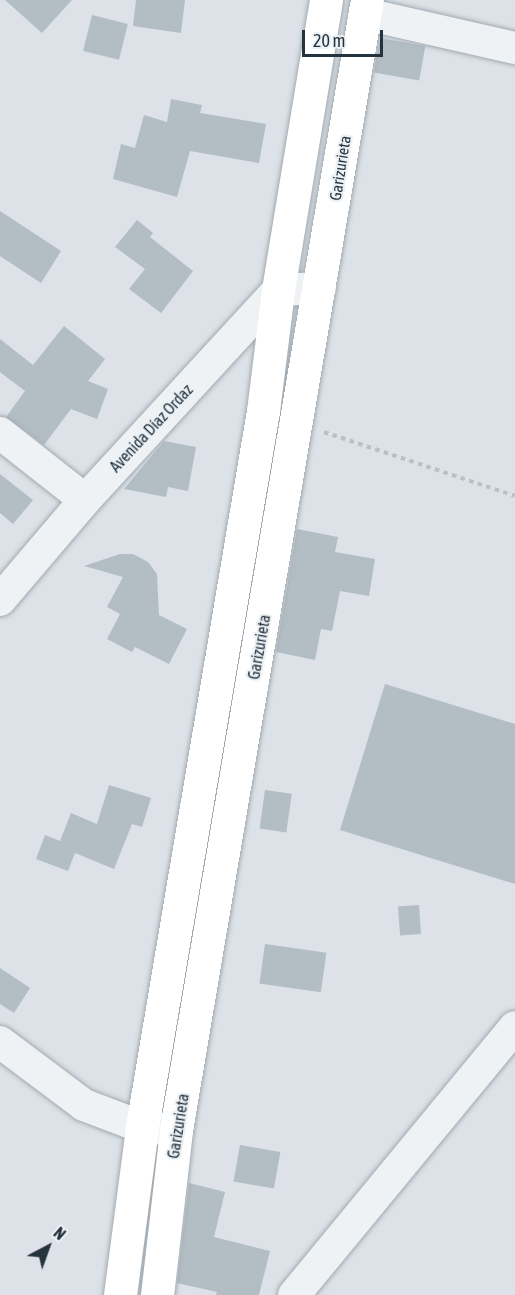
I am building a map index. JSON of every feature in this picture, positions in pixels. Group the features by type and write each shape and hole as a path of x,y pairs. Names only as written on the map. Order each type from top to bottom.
{"main road":[{"path":"120,1295 142,1127 263,411 278,290 326,0"},
{"name":"Garizurieta","path":"157,1295 176,1130 219,892 366,7"},
{"path":"242,538 276,548"},
{"path":"217,686 251,697"},
{"path":"183,886 219,892"}],"street":[{"path":"366,7 515,48"},
{"path":"278,290 320,288"},
{"name":"Avenida Díaz Ordaz","path":"0,600 85,500 278,290"},
{"path":"0,433 85,500"},
{"path":"294,1295 515,1028"},
{"path":"1,1044 84,1105 142,1127 176,1130"}],"path":[{"path":"297,423 515,496"}],"building":[{"path":"5,0 72,0 42,33"},
{"path":"136,0 185,0 181,33 133,26"},
{"path":"92,15 128,24 119,60 83,51"},
{"path":"380,38 425,46 419,80 374,72"},
{"path":"171,99 202,105 200,113 266,124 259,163 190,151 177,197 113,179 121,144 135,148 144,115 167,122"},
{"path":"0,211 61,251 41,283 0,256"},
{"path":"137,220 153,233 150,237 193,271 161,313 129,289 145,269 115,247"},
{"path":"64,326 105,359 88,381 108,389 97,419 71,409 44,445 6,417 25,391 0,372 0,339 33,365"},
{"path":"164,441 196,447 188,491 168,487 166,497 124,489"},
{"path":"0,474 33,500 13,524 0,513"},
{"path":"297,529 338,537 335,552 375,559 369,596 340,591 332,631 321,629 315,660 276,652"},
{"path":"120,554 133,554 148,562 157,574 159,615 187,629 169,664 135,647 132,652 107,639 120,614 107,607 123,577 84,566"},
{"path":"385,684 515,724 515,884 340,830"},
{"path":"109,785 151,798 142,827 132,824 114,869 75,853 68,871 36,859 45,835 60,841 71,813 97,824"},
{"path":"265,790 292,794 286,832 260,829"},
{"path":"419,905 421,934 400,935 398,906"},
{"path":"265,944 326,953 321,992 259,984"},
{"path":"0,968 30,988 14,1013 0,1004"},
{"path":"240,1145 280,1152 274,1189 234,1181"},
{"path":"189,1183 225,1192 214,1237 270,1251 259,1295 216,1295 217,1292 177,1283"}]}
